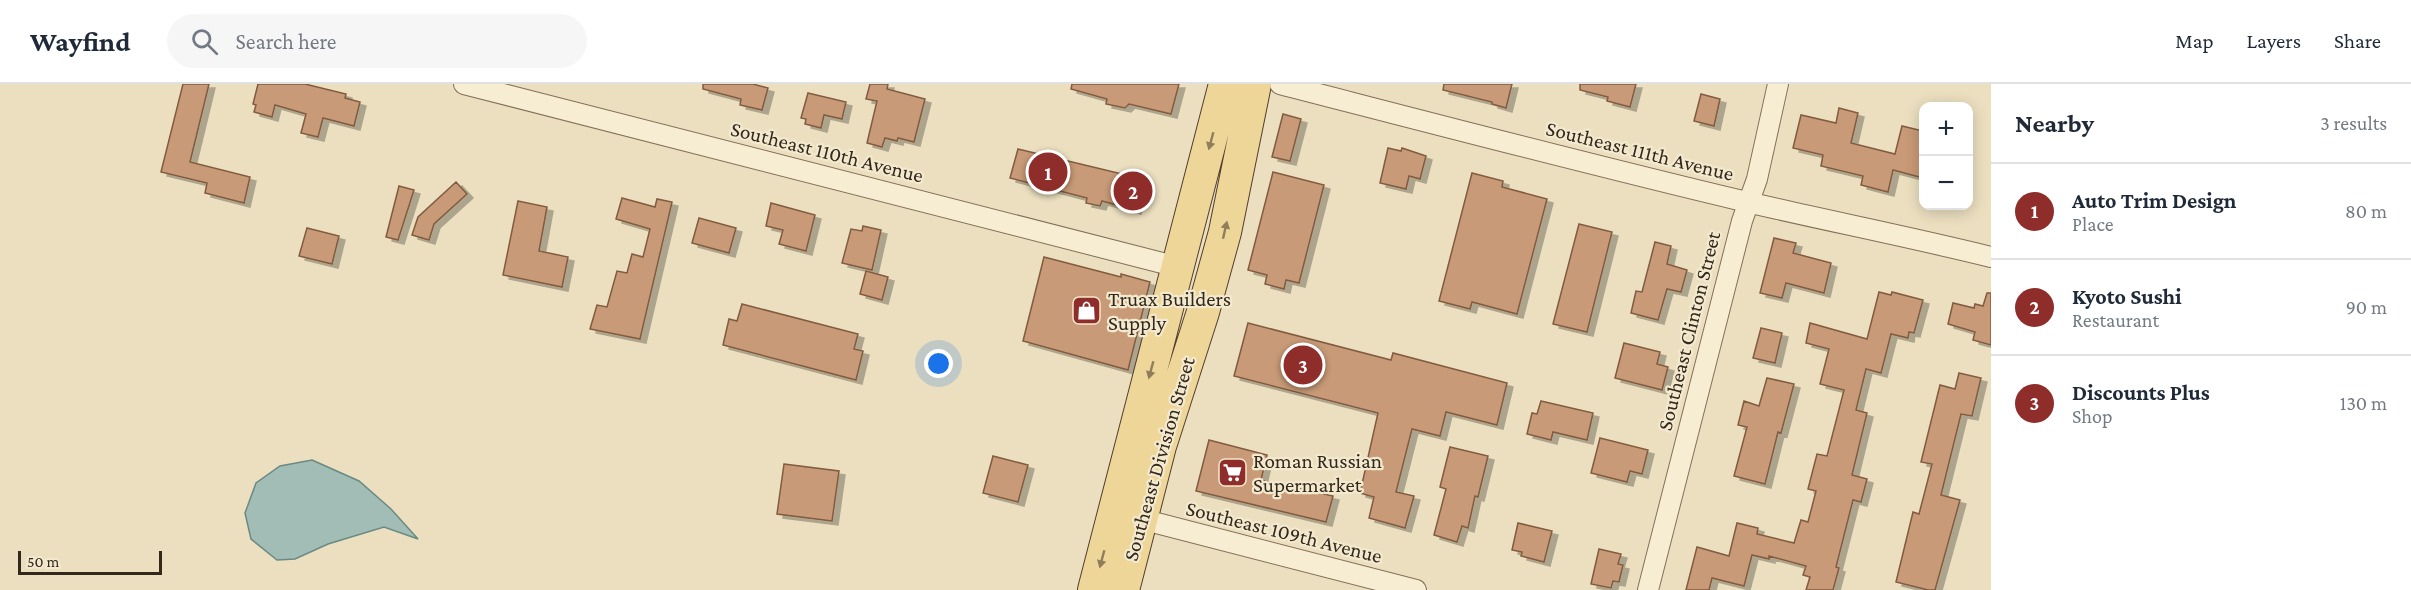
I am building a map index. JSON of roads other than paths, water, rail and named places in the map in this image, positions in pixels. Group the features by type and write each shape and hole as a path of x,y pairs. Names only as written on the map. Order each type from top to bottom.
{"main road":[{"name":"Southeast Division Street","path":"1094,590 1225,84"},
{"name":"Southeast Division Street","path":"1123,590 1176,395 1203,312 1225,232 1255,84"},
{"path":"1176,395 1170,378 1192,280 1178,267"},
{"path":"1122,480 1141,519"}],"street":[{"name":"Southeast 110th Avenue","path":"464,84 1178,267"},
{"name":"Southeast 111th Avenue","path":"1280,84 1438,126 1749,202 1868,227 1991,257"},
{"name":"Southeast Clinton Street","path":"1648,590 1742,221 1771,124 1778,84"},
{"name":"Southeast 109th Avenue","path":"1141,519 1416,590"}],"water":[{"path":"312,460 359,481 391,509 418,539 384,527 328,544 295,559 277,560 251,539 245,513 256,483 280,466"}],"place":[{"name":"Auto Trim Design","path":"1048,172"},
{"name":"Kyoto Sushi","path":"1133,191"},
{"name":"Truax Builders Supply","path":"1087,311"},
{"name":"Discounts Plus","path":"1303,365"},
{"name":"Roman Russian Supermarket","path":"1232,473"}]}
